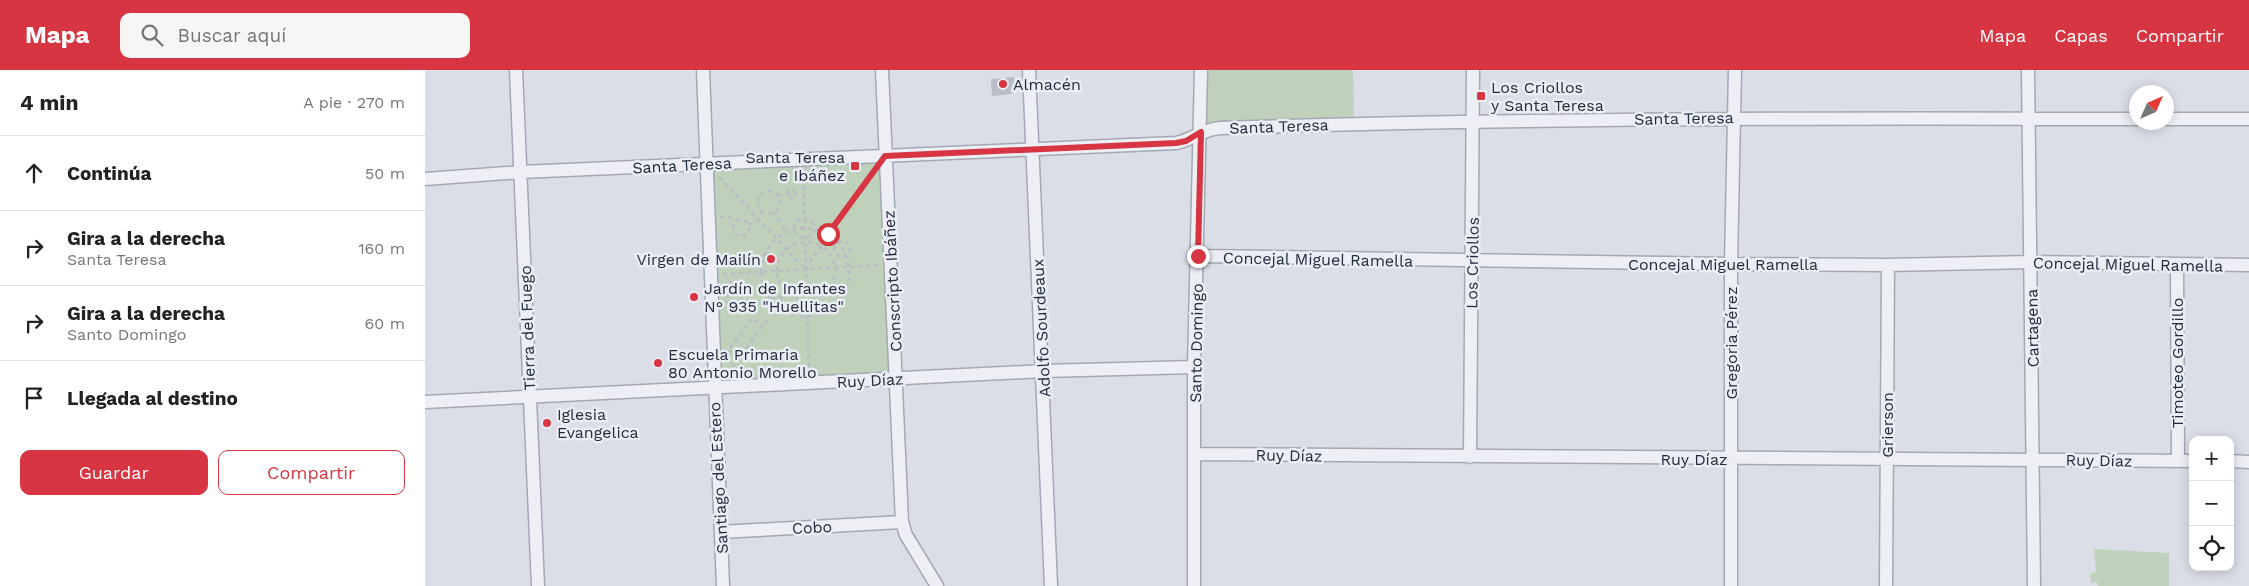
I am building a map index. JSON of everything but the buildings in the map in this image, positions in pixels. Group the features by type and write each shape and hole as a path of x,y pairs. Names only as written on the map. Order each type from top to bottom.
{"street":[{"name":"Tierra del Fuego","path":"516,70 537,586"},
{"name":"Santiago del Estero","path":"703,70 711,275 718,384 723,586"},
{"name":"Conscripto Ibáñez","path":"882,70 902,522"},
{"name":"Adolfo Sourdeaux","path":"1029,70 1044,371 1051,586"},
{"name":"Santo Domingo","path":"1194,586 1195,367 1201,70"},
{"name":"Los Criollos","path":"1470,457 1473,70"},
{"name":"Gregoria Pérez","path":"1731,586 1731,264 1735,70"},
{"name":"Cartagena","path":"2028,70 2034,586"},
{"name":"Santa Teresa","path":"425,179 521,172 1176,143 1186,141 1201,132 1220,128 1474,120 1735,117 2129,119"},
{"path":"2174,119 2249,119"},
{"name":"Concejal Miguel Ramella","path":"1198,256 1472,262 1889,265 2031,262 2177,266 2249,265"},
{"name":"Grierson","path":"1886,586 1889,265"},
{"name":"Timoteo Gordillo","path":"2177,266 2178,461"},
{"name":"Ruy Díaz","path":"425,402 718,384 810,384 1044,371 1195,367"},
{"name":"Ruy Díaz","path":"1195,454 2189,461"},
{"path":"2234,462 2249,462"},
{"path":"902,522 906,535 937,586"},
{"name":"Cobo","path":"721,532 902,522"}],"path":[{"path":"805,270 885,156"},
{"path":"803,160 803,238 810,384"},
{"path":"715,181 714,172 805,270"},
{"path":"778,196 779,203 774,211 769,213 762,210 758,202 763,193 769,191 778,196 795,193 803,194"},
{"path":"716,210 717,219 729,217 737,221 744,220 749,225"},
{"path":"749,225 753,224 762,210"},
{"path":"774,211 786,232"},
{"path":"804,219 811,222 813,229 811,235 803,238 797,236 794,229 797,221 804,219"},
{"path":"737,221 733,227 737,236 747,234 749,225"},
{"path":"794,229 813,229 829,235 837,242 846,256 849,267 847,284 841,297 831,307 819,314 807,316 790,314 771,300 763,286 761,272 764,254 776,238 786,232 794,229"},
{"path":"842,240 849,244 851,250 846,256 836,255 834,250 837,242 842,240"},
{"path":"804,242 821,246 833,259 835,278 825,294 816,299 799,300 787,293 778,279 777,271 781,256 794,245 804,242"},
{"path":"711,275 891,265"},
{"path":"728,292 733,293 737,289 738,283 732,281 727,283 728,302"},
{"path":"737,289 741,292"},
{"path":"718,384 787,293"},
{"path":"776,297 783,299 786,305 785,311 778,316 772,314 768,308 771,300 776,297"},
{"path":"739,358 728,350 753,318 763,326"}],"green space":[{"path":"1201,70 1353,70 1354,123 1201,132"},
{"path":"885,156 896,379 714,388 707,164"},
{"path":"2094,549 2169,553 2169,586 2098,586 2097,582 2091,583 2090,574 2096,572"}],"place":[{"name":"Almacén","path":"1003,84"},
{"name":"Los Criollos y Santa Teresa","path":"1481,96"},
{"name":"Santa Teresa e Ibáñez","path":"855,166"},
{"name":"Virgen de Mailín","path":"771,259"},
{"name":"Jardín de Infantes N° 935 \"Huellitas\"","path":"694,297"},
{"name":"Escuela Primaria 80 Antonio Morello","path":"658,363"},
{"name":"Iglesia Evangelica","path":"547,423"}],"route":[{"path":"828,234 885,156 1176,143 1186,141 1201,132 1198,256"}]}
